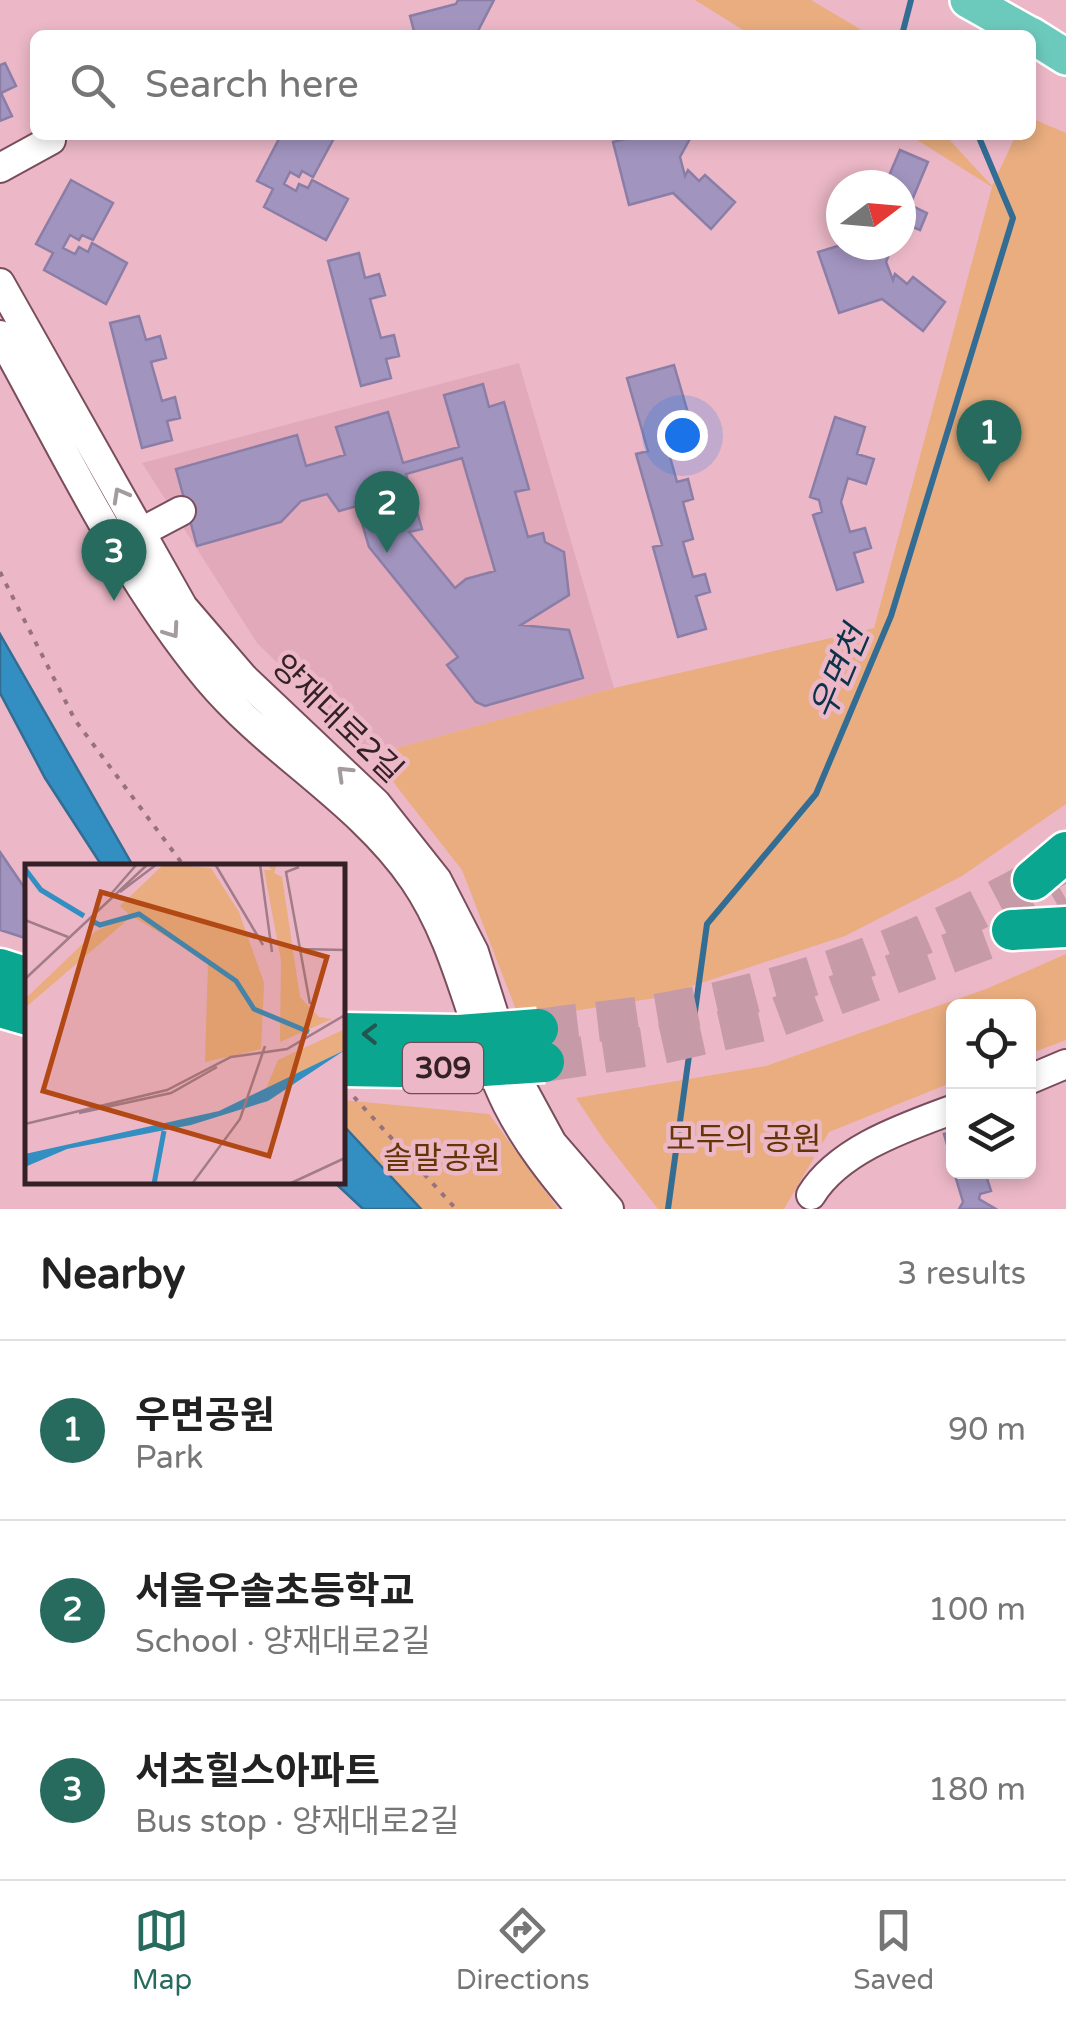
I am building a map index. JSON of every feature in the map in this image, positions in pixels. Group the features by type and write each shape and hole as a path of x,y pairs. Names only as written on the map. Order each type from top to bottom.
{"highway":[{"path":"1033,880 1066,852"},
{"path":"1012,930 1066,927"},
{"path":"0,970 25,977"},
{"path":"0,1007 25,1013"},
{"name":"309","path":"345,1033 459,1034 541,1045 456,1068 348,1082"}],"main road":[{"path":"968,0 1021,30"}],"street":[{"path":"0,168 51,140"},
{"name":"양재대로2길","path":"0,283 172,632 210,681 246,718 366,822 414,880 448,946 506,1103 554,1177 581,1209"},
{"name":"양재대로2길","path":"0,335 129,538 209,641 376,803 437,880 474,952 506,1052 530,1103 552,1142 610,1209"},
{"path":"129,538 180,510"},
{"path":"1036,1077 1066,1066"},
{"path":"811,1195 819,1182 878,1138 946,1112"}],"path":[{"path":"0,572 76,720 183,864"},
{"path":"348,1082 456,1209"}],"shaded area":[{"path":"519,363 614,688 372,755 257,643 142,463"}],"green space":[{"path":"695,0 811,0 862,30 743,30"},
{"path":"1036,120 1066,133 1066,804 962,876 845,936 655,998 548,1015 518,1015 462,870 372,755 614,688 874,628 992,187 917,140 950,140 992,186 1014,140 1036,140"},
{"name":"모두의 공원","path":"1066,954 1066,1040 1036,1051 1036,999 957,999"},
{"name":"모두의 공원","path":"946,1003 946,1085 829,1132 784,1209 658,1209 576,1098 766,1066"},
{"name":"솔말공원","path":"345,1100 489,1114 558,1209 421,1209 345,1127"}],"water":[{"path":"0,634 132,864 101,864 45,778 0,693"},
{"path":"345,1127 421,1209 363,1209 336,1184 345,1184"}],"building":[{"path":"458,0 494,0 479,30 414,30 410,16 456,4"},
{"path":"5,63 16,86 1,93 12,116 0,121 0,65"},
{"path":"278,140 333,140 313,177 302,171 299,177 290,172 284,184 296,191 299,184 308,188 312,180 348,199 326,240 264,207 273,189 257,181"},
{"path":"689,140 680,157 685,176 688,170 699,181 705,175 735,202 711,229 673,193 629,205 613,142"},
{"path":"900,150 928,162 916,191 916,170 891,170"},
{"path":"71,180 113,203 93,240 70,235 63,248 75,254 79,247 88,252 92,243 127,263 106,304 44,270 53,253 36,244"},
{"path":"916,208 927,213 920,230 916,228"},
{"path":"826,250 826,260 887,260 893,280 895,274 907,284 913,277 945,302 923,331 882,299 839,313 818,252"},
{"path":"359,253 365,278 379,274 385,295 370,299 381,338 394,335 399,356 386,359 391,378 361,386 328,261"},
{"path":"139,316 146,340 160,336 166,358 151,362 162,401 175,397 180,418 167,421 172,440 142,448 110,323"},
{"path":"674,365 688,413 673,418 681,447 668,450 677,482 688,479 693,499 683,502 693,539 683,542 693,577 705,574 710,592 696,596 706,629 678,637 653,547 662,545 636,454 648,451 627,378"},
{"path":"483,384 489,407 504,402 529,489 515,492 528,537 543,533 545,542 564,552 569,595 521,625 569,630 583,678 485,706 476,702 447,665 458,657 369,547 357,506 339,511 327,494 301,501 281,522 197,546 176,469 297,435 306,466 345,455 336,427 388,412 403,463 459,447 444,395","holes":["462,458 495,571 466,579 455,588 409,532 422,529 406,474"]},
{"path":"835,417 865,427 857,454 874,459 866,484 848,478 841,502 850,532 865,528 871,548 854,553 863,582 837,590 813,515 822,512 819,500 810,497"},
{"path":"0,852 25,889 25,938 0,930"},
{"path":"956,1179 987,1179 991,1191 980,1194 979,1199 996,1209 959,1209 963,1202"}],"waterway":[{"path":"903,30 911,0"},
{"name":"우면천","path":"668,1209 707,924 816,794 891,616 1013,218 980,140"}],"tunnel":[{"path":"538,1029 697,1006 807,978 914,939 1016,890 1063,862"},
{"path":"544,1062 657,1045 769,1020 1012,930 1066,899"}],"place":[{"name":"우면공원","path":"989,482"},
{"name":"서울우솔초등학교","path":"387,553"},
{"name":"서초힐스아파트","path":"114,601"}]}
